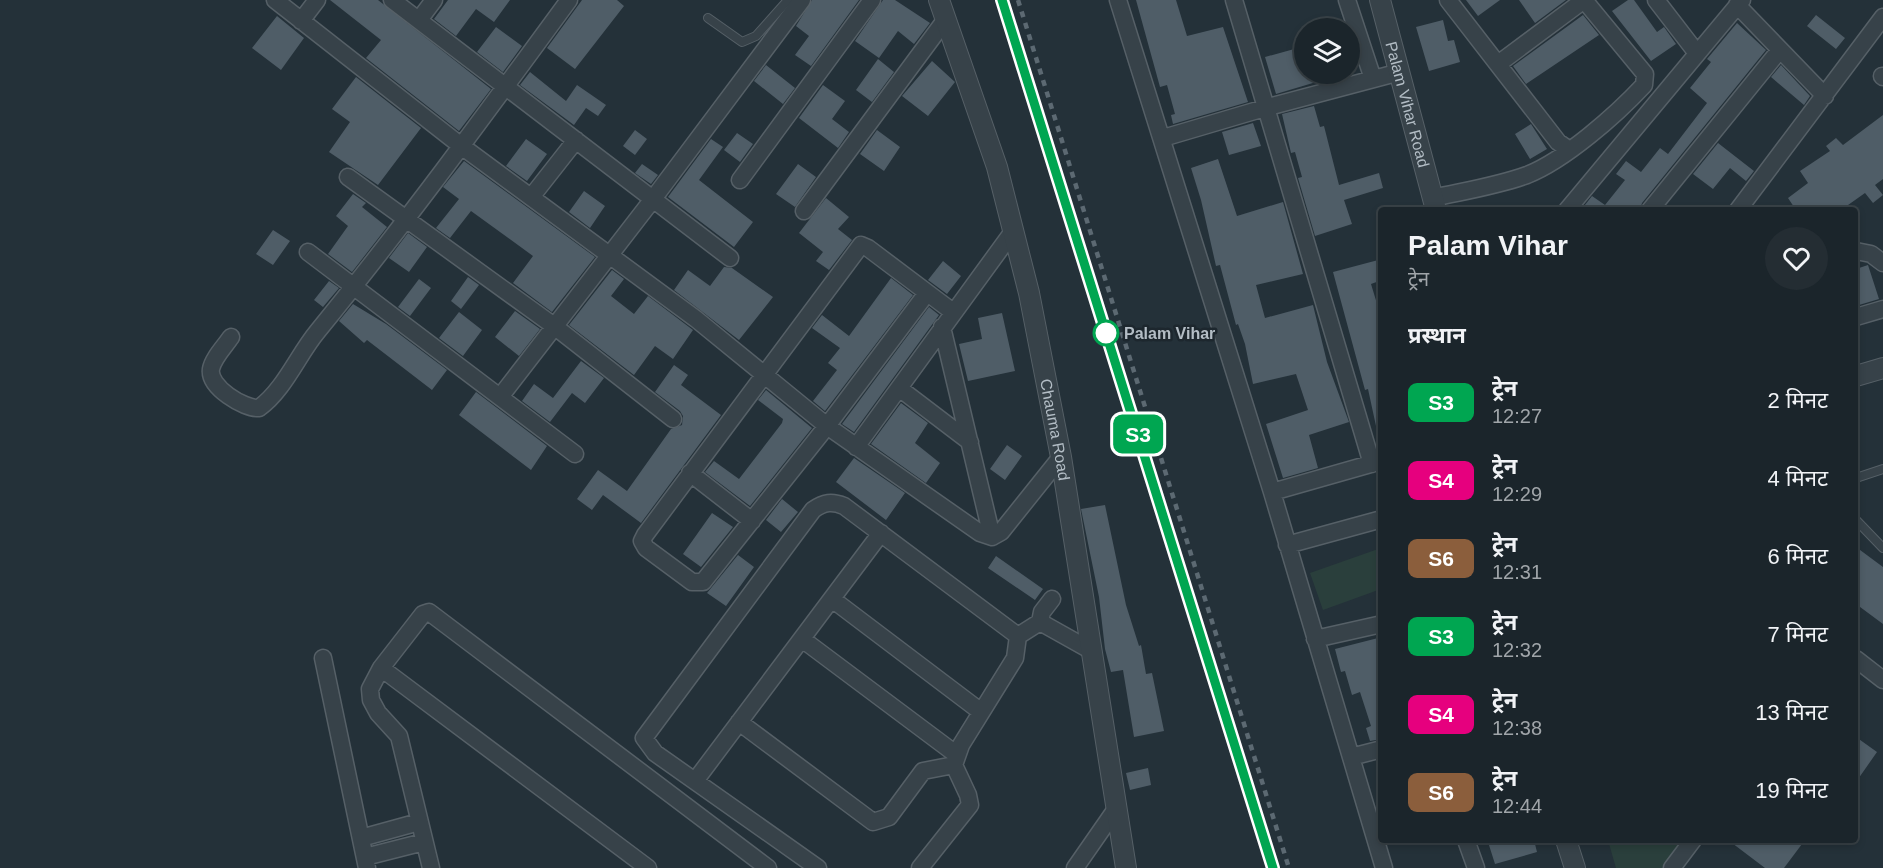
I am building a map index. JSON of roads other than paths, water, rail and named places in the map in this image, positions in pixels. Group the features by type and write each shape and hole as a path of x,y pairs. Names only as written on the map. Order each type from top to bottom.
{"street":[{"path":"274,0 460,145 696,319 827,426 968,526 992,537"},
{"path":"301,21 317,0"},
{"path":"392,0 730,258"},
{"path":"419,20 434,0"},
{"path":"231,337 211,368 211,377 242,406 259,408 269,399 314,336 407,218 569,0"},
{"path":"500,397 653,199 802,0"},
{"path":"740,180 872,0"},
{"name":"Chauma Road","path":"939,0 997,167 1014,230 1061,457 1126,868"},
{"path":"1118,0 1272,492 1384,868"},
{"path":"1234,0 1377,462 1272,492"},
{"path":"1347,0 1373,79"},
{"path":"1448,0 1558,142 1568,149"},
{"path":"1434,204 1546,166 1568,149 1574,148 1639,90 1646,80 1645,74 1584,0 1498,64"},
{"path":"1656,0 1696,52"},
{"name":"Palam Vihar Road","path":"1383,1 1434,204"},
{"path":"1570,207 1696,52 1740,2 1779,51 1825,96"},
{"path":"1740,207 1883,17"},
{"path":"804,211 946,19"},
{"path":"1652,207 1779,51"},
{"path":"1163,138 1400,72"},
{"path":"532,196 576,140"},
{"path":"348,177 554,326 673,419"},
{"path":"856,447 1014,230"},
{"path":"927,293 827,426 703,582 692,582 646,548 642,541 645,535 861,245 868,248 953,312"},
{"path":"1858,251 1871,254 1883,263"},
{"path":"308,252 575,454"},
{"path":"1858,316 1883,309"},
{"path":"942,327 992,537"},
{"path":"1858,375 1883,368"},
{"path":"899,388 970,442"},
{"path":"992,537 1001,532 1061,457"},
{"path":"690,473 752,521"},
{"path":"818,868 648,747 644,738 813,510 823,503 836,503 881,533 1018,636"},
{"path":"1287,545 1378,520"},
{"path":"695,781 881,533"},
{"path":"832,599 980,711"},
{"path":"739,722 873,822 888,817 923,771 956,760 980,711 1015,658 1018,636 1040,622 1042,612 1052,599"},
{"path":"431,868 399,736 378,713 370,700 373,680 381,668 423,614 432,613 768,868"},
{"path":"1040,622 1090,650"},
{"path":"1315,639 1378,625"},
{"path":"802,639 956,760 970,805 920,868"},
{"path":"323,658 366,863 424,842"},
{"path":"1858,661 1883,680"},
{"path":"381,668 648,868"},
{"path":"1351,757 1378,750"},
{"path":"1075,868 1116,809"},
{"path":"361,838 419,822"},
{"path":"1467,843 1476,868"},
{"path":"1567,843 1575,868"},
{"path":"1672,868 1691,843"}],"lane":[{"path":"708,18 742,42 756,36 788,0"},
{"path":"1858,477 1883,469"},
{"path":"1858,522 1883,548"}],"railway":[{"path":"1002,0 1273,868"},
{"path":"1018,0 1289,868"}],"train":[{"name":"S3","path":"1002,0 1273,868"}],"place":[{"name":"Palam Vihar","path":"1106,333"}]}
